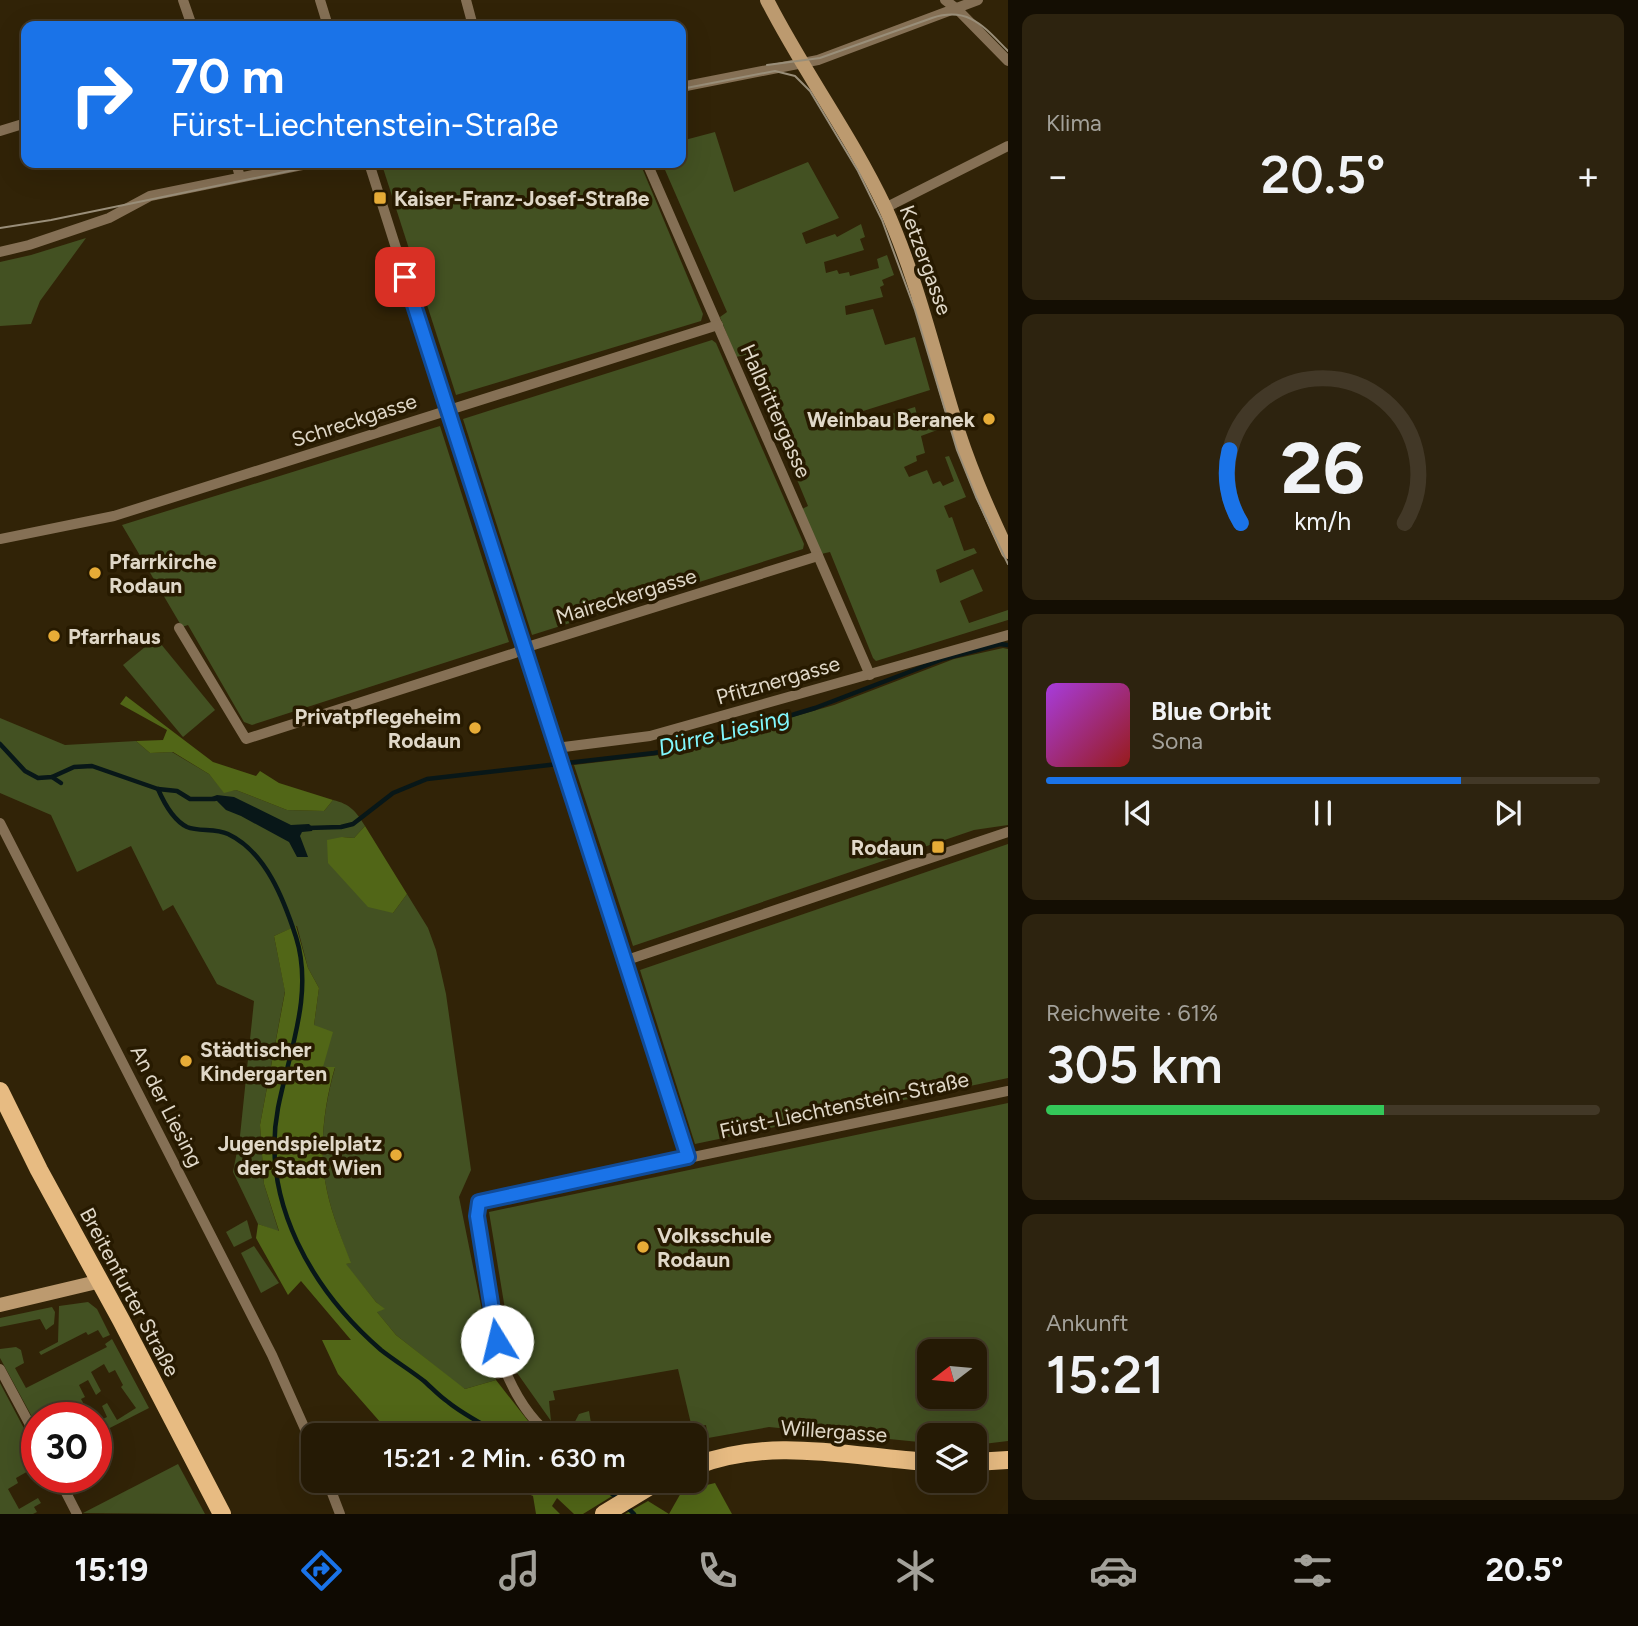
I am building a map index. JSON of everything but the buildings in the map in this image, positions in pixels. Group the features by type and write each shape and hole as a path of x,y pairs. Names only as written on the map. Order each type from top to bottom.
{"main road":[{"name":"Ketzergasse","path":"767,0 785,36 803,62 885,208 918,293 966,455 1008,552"},
{"name":"Breitenfurter Straße","path":"0,1091 39,1170 222,1514"},
{"path":"0,1305 100,1281"},
{"name":"Willergasse","path":"707,1461 771,1449 804,1449 917,1461"},
{"path":"987,1461 1008,1460"},
{"path":"604,1514 635,1493"}],"street":[{"path":"183,0 190,21"},
{"path":"320,0 326,21"},
{"path":"466,0 472,21"},
{"path":"945,0 1008,61"},
{"path":"686,85 824,58 978,0"},
{"path":"0,131 21,125"},
{"path":"885,208 1008,146"},
{"path":"237,168 240,177"},
{"path":"0,252 109,218 150,196 286,168"},
{"path":"371,168 688,1157"},
{"name":"Halbrittergasse","path":"649,168 870,675"},
{"name":"Schreckgasse","path":"0,539 114,516 718,326"},
{"name":"Maireckergasse","path":"179,628 246,739 818,556"},
{"name":"Pfitznergasse","path":"559,758 650,736 1008,635"},
{"name":"An der Liesing","path":"0,823 272,1355 302,1423"},
{"path":"624,961 1008,832"},
{"name":"Fürst-Liechtenstein-Straße","path":"537,1423 512,1388 503,1365 477,1216 476,1207 482,1200 1008,1091"},
{"path":"0,1369 21,1408"},
{"path":"66,1493 77,1514"},
{"path":"332,1493 340,1514"}],"green space":[{"path":"715,132 734,192 808,162 839,218 802,233 806,244 835,234 837,237 861,224 865,237 860,239 864,250 824,262 826,273 837,270 839,274 849,272 850,276 879,268 877,259 887,255 894,275 882,280 884,285 880,287 883,297 845,306 846,315 873,309 885,345 915,337 930,390 860,412 865,422 915,407 917,431 939,425 940,429 921,436 925,453 916,456 917,461 904,467 909,477 927,470 933,484 940,481 943,486 954,481 945,457 949,456 966,497 944,506 949,518 952,517 964,551 974,548 977,553 936,570 940,583 973,569 983,591 960,601 969,623 1008,610 1008,620 876,661 873,658 830,552 821,554 802,509 808,506 745,355 736,357 720,317 727,312 664,168 686,168 686,140"},
{"path":"383,168 642,168 703,314 701,321 456,395"},
{"path":"86,238 40,301 31,324 0,326 0,262"},
{"path":"712,340 716,343 804,544 803,549 532,635 463,419"},
{"path":"440,426 509,642 252,725 244,722 188,625 182,627 122,525"},
{"path":"156,638 215,710 183,737 123,665"},
{"path":"1008,649 1008,825 974,830 633,946 574,765 677,753 729,739 744,731 834,705 954,659"},
{"path":"126,696 213,762 256,776 260,771 279,783 333,800 324,811 287,810 236,790 224,793 209,774 173,752 150,753 136,741 163,740 167,730 120,704"},
{"path":"0,718 65,745 136,741 150,753 172,752 209,774 224,792 236,790 287,810 324,811 333,800 348,806 359,816 365,826 354,838 342,837 393,913 407,894 428,928 436,950 446,994 471,1170 459,1197 496,1380 465,1389 460,1386 396,1335 376,1311 384,1309 345,1264 350,1263 329,1200 323,1160 325,1113 335,1068 323,1068 314,1025 319,988 308,968 297,926 274,936 285,991 260,1125 264,1184 279,1232 258,1224 233,1172 240,1136 254,1001 217,984 173,905 163,911 131,846 77,872 51,815 0,793"},
{"path":"365,826 407,894 393,913 368,907 328,863 327,840 354,838"},
{"path":"1008,844 1008,1078 695,1144 640,970"},
{"path":"296,926 308,968 319,988 314,1025 333,1032 323,1067 335,1067 325,1112 323,1160 329,1200 351,1263 346,1264 376,1302 385,1309 377,1312 396,1335 465,1389 496,1380 530,1423 381,1423 338,1374 322,1340 351,1340 301,1281 288,1295 256,1238 258,1224 279,1231 264,1184 260,1125 285,992 274,936"},
{"path":"1008,1103 1008,1441 987,1444 987,1423 917,1423 917,1442 769,1427 708,1438 707,1423 691,1423 678,1369 553,1391 555,1400 549,1401 551,1421 515,1370 489,1212"},
{"path":"247,1220 252,1238 234,1247 226,1232"},
{"path":"254,1246 279,1283 261,1293 241,1253"},
{"path":"88,1302 97,1309 110,1335 103,1338 98,1330 88,1335 86,1332 41,1355 39,1352 58,1342 59,1306"},
{"path":"52,1307 55,1312 54,1324 46,1330 40,1319 0,1327 0,1318"},
{"path":"112,1339 149,1408 112,1427 112,1412 117,1420 136,1408 121,1387 123,1385 115,1370 109,1373 104,1364 91,1372 101,1391 96,1395 88,1380 79,1385 85,1397 81,1399 83,1402 24,1402 0,1358 0,1349 16,1347 21,1350 24,1363 15,1368 26,1388 107,1347 105,1344"},
{"path":"0,1383 21,1423 21,1475 16,1478 18,1483 8,1489 19,1509 38,1498 41,1503 34,1507 37,1512 33,1514 0,1514"},
{"path":"589,1411 591,1423 574,1423 579,1414"},
{"path":"178,1464 205,1514 83,1513"},
{"path":"715,1483 732,1514 669,1514 681,1493 707,1493 707,1485"},
{"path":"526,1493 617,1493 583,1514 574,1514 557,1498 552,1506 560,1514 536,1514 533,1496"},
{"path":"648,1501 669,1514 625,1514"}],"shaded area":[{"path":"217,795 234,797 291,825 309,824 313,828 312,831 302,832 300,836 308,857 297,857 289,842 226,810 217,801 209,798"}],"waterway":[{"name":"Dürre Liesing","path":"308,828 353,824 393,793 427,779 684,748 815,708 943,659 1000,644 1008,645"},
{"path":"0,744 25,771 38,778 52,777 74,767 92,766 158,789 177,791 190,799 215,799"},
{"path":"52,777 61,783"},
{"path":"158,789 170,811 182,824 228,834 253,852 272,878 296,937 301,958 301,1001 278,1108 274,1143 277,1177 297,1242 334,1301 356,1327 454,1407 480,1423"},
{"path":"611,1493 619,1498"},
{"path":"625,1505 634,1514"}],"tram line":[{"path":"767,65 820,58 945,15 956,15 975,21 1008,51"},
{"path":"686,88 775,71 795,76 810,91 858,171 882,220 915,310 957,450 1008,564"},
{"path":"0,228 304,168"}],"place":[{"name":"Kaiser-Franz-Josef-Straße","path":"380,198"},
{"name":"Weinbau Beranek","path":"989,419"},
{"name":"Pfarrkirche Rodaun","path":"95,573"},
{"name":"Pfarrhaus","path":"54,636"},
{"name":"Privatpflegeheim Rodaun","path":"475,728"},
{"name":"Rodaun","path":"938,847"},
{"name":"Städtischer Kindergarten","path":"186,1061"},
{"name":"Jugendspielplatz der Stadt Wien","path":"396,1155"},
{"name":"Volksschule Rodaun","path":"643,1247"}],"route":[{"path":"405,277 688,1157 479,1202 476,1207 477,1216 497,1341"}]}
